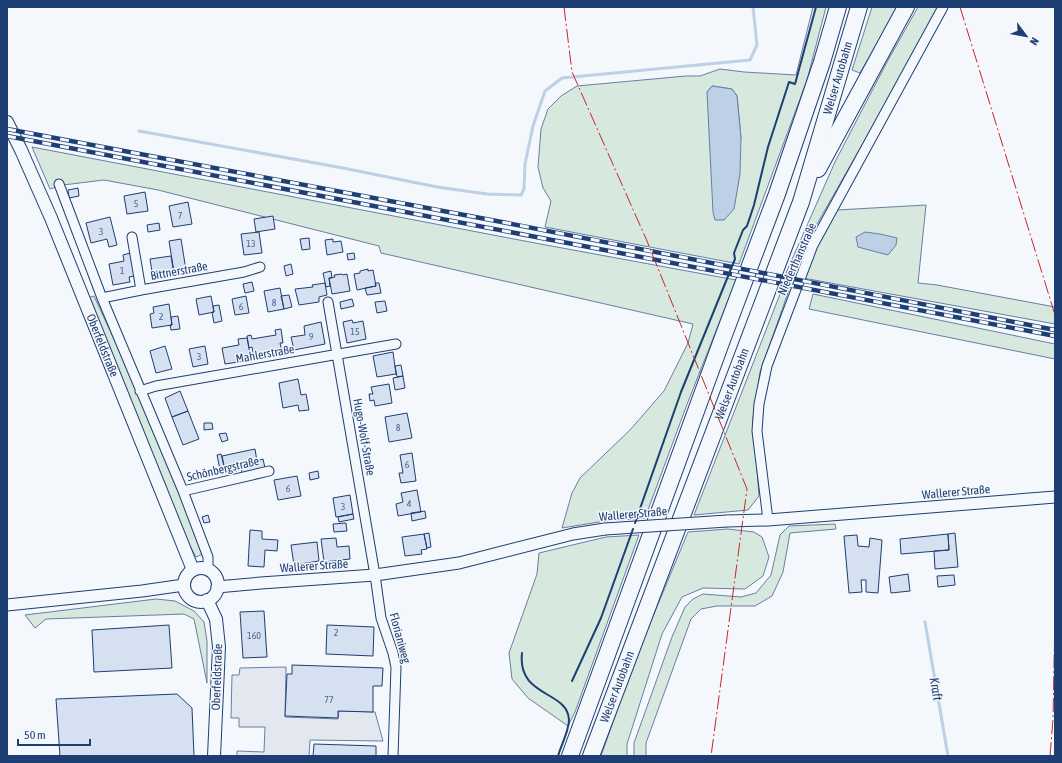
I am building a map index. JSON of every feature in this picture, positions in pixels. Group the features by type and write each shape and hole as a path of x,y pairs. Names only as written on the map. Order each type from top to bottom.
{"highway":[{"name":"Welser Autobahn","path":"570,756 777,194 820,70 838,7"},
{"name":"Welser Autobahn","path":"591,756 801,202 859,7"},
{"path":"801,202 854,101 906,7"}],"main road":[{"name":"Oberfeldstraße","path":"7,122 51,218 193,570"},
{"path":"201,568 208,570 214,574 217,580 217,587 212,597 199,602 192,599 186,593 184,585 185,579 193,570 201,568"},
{"name":"Oberfeldstraße","path":"207,600 216,619 219,647 214,756"}],"street":[{"name":"Niederthanstraße","path":"768,520 757,431 758,404 767,366 813,245 943,7"},
{"name":"Oberfeldstraße","path":"59,184 102,298 183,491 208,557 208,570"},
{"path":"132,236 141,290"},
{"name":"Bittnerstraße","path":"102,298 244,272 260,266"},
{"name":"Hugo-Wolf-Straße","path":"328,302 338,353 375,575"},
{"name":"Mahlerstraße","path":"140,391 156,386 396,344"},
{"name":"Schönbergstraße","path":"183,491 269,471"},
{"name":"Wallerer Straße","path":"217,587 375,575 459,563 573,534 606,529 727,521 768,520 1055,497"},
{"name":"Florianiweg","path":"375,575 381,618 393,653 396,667 394,756"},
{"path":"7,605 142,591 184,585"}],"shaded area":[{"path":"813,7 826,7 807,80 739,264 545,227 551,201 543,188 538,167 541,129 548,109 561,96 577,86 700,76 720,69 796,75","holes":["712,86 732,89 737,96 741,138 707,92"]},
{"path":"872,7 898,7 860,73 852,70"},
{"path":"918,7 938,7 902,75 817,224 797,275 786,273 835,162 887,62"},
{"path":"32,147 736,280 686,407 645,518 605,521 562,528 572,493 580,478 630,430 664,391 688,343 693,324 381,253 379,246 158,190 104,180 63,185 50,189"},
{"path":"926,205 918,283 937,285 1055,307 1055,324 803,278 810,258 837,210"},
{"path":"782,289 789,290 760,372 753,418 759,496 748,510 694,515"},
{"path":"813,294 1055,344 1055,359 809,309"},
{"path":"94,296 157,432 203,554 196,557 184,535 87,298"},
{"path":"835,524 836,529 790,533 783,572 772,596 755,606 717,606 701,609 691,619 646,743 646,756 634,756 634,743 672,637 685,607 693,599 703,594 741,597 756,593 771,575 780,535 789,526"},
{"path":"728,529 754,532 762,537 769,557 763,576 745,589 703,588 682,597 662,634 627,744 627,756 601,756 634,662 688,532"},
{"path":"639,535 575,712 568,726 528,698 512,679 509,653 537,574 539,553 606,537"},
{"path":"156,599 175,601 194,611 204,622 207,641 207,683 194,619 184,614 46,619 35,628 25,615"},
{"path":"286,667 285,717 338,719 339,711 375,712 383,741 310,740 309,756 237,756 237,751 264,752 265,727 239,727 239,718 231,718 232,675 239,675 240,668"}],"water":[{"path":"712,86 732,89 737,96 741,138 740,174 734,209 724,220 715,220 713,212 707,92"},
{"path":"865,232 897,238 896,245 888,255 858,247 856,237"}],"building":[{"path":"78,188 79,196 69,198 68,190"},
{"path":"145,192 148,211 127,214 124,196"},
{"path":"188,202 192,224 173,227 169,206"},
{"path":"273,216 275,229 256,232 254,219"},
{"path":"110,217 117,245 109,247 107,239 91,243 86,223"},
{"path":"159,223 160,230 148,232 147,225"},
{"path":"259,232 262,253 244,255 241,234"},
{"path":"309,238 310,249 302,250 300,239"},
{"path":"181,239 186,270 174,272 169,241"},
{"path":"333,239 333,242 341,241 343,252 327,255 325,240"},
{"path":"130,253 135,276 129,277 130,282 113,285 109,264 124,261 123,255"},
{"path":"354,253 355,259 348,260 347,254"},
{"path":"171,256 174,274 153,278 150,259"},
{"path":"291,264 293,274 286,276 284,266"},
{"path":"368,269 368,271 373,270 376,286 357,290 354,274"},
{"path":"331,271 332,278 329,278 330,286 326,287 323,273"},
{"path":"347,274 350,291 332,294 329,278 335,277 334,275"},
{"path":"252,282 254,291 245,293 243,284"},
{"path":"325,283 327,295 319,297 319,302 299,305 295,289 313,287 312,285"},
{"path":"375,283 379,283 381,293 367,295 365,288 376,286"},
{"path":"280,288 284,309 268,312 264,291"},
{"path":"289,295 292,307 284,309 281,296"},
{"path":"211,296 214,312 199,315 196,299"},
{"path":"246,296 249,313 235,315 232,299"},
{"path":"352,299 354,306 341,309 340,302"},
{"path":"385,301 387,311 377,313 375,302"},
{"path":"169,304 172,325 152,328 150,314 154,313 153,307"},
{"path":"219,305 222,321 214,323 212,312 214,312 213,306"},
{"path":"178,316 180,329 171,330 171,317"},
{"path":"352,320 353,323 363,321 366,339 347,343 343,322"},
{"path":"321,322 325,344 294,350 291,337 305,335 304,326"},
{"path":"281,329 283,343 280,343 282,352 254,358 252,347 249,348 247,336 251,335 252,339 276,335 275,330"},
{"path":"247,338 250,354 244,355 245,361 225,364 222,348 239,345 238,339"},
{"path":"165,346 172,369 156,373 150,351"},
{"path":"205,346 208,364 193,367 189,349"},
{"path":"393,352 396,374 377,377 373,356"},
{"path":"401,365 403,376 397,377 395,366"},
{"path":"403,376 405,388 395,390 393,378"},
{"path":"298,379 301,395 306,394 309,410 299,411 298,405 283,408 279,383"},
{"path":"389,384 392,403 375,406 374,400 370,401 369,394 373,394 371,387"},
{"path":"180,391 188,411 172,417 165,398"},
{"path":"188,411 199,439 183,445 172,417"},
{"path":"407,413 412,438 389,442 385,417"},
{"path":"204,423 212,423 213,429 204,430"},
{"path":"226,433 228,440 222,442 219,434"},
{"path":"255,449 257,461 263,459 265,468 242,473 241,467 225,470 222,456"},
{"path":"412,453 416,481 401,483 399,473 403,473 400,455"},
{"path":"221,454 225,470 237,468 237,471 221,474 217,455"},
{"path":"318,471 319,478 310,480 309,473"},
{"path":"297,476 301,496 278,500 274,480"},
{"path":"417,490 421,512 398,516 396,504 403,502 401,493"},
{"path":"350,495 353,514 336,517 333,498"},
{"path":"425,511 426,518 412,521 411,513"},
{"path":"353,514 354,519 339,522 338,517"},
{"path":"208,515 210,522 204,523 202,517"},
{"path":"346,523 347,531 334,532 333,524"},
{"path":"250,530 262,531 262,539 278,540 277,551 265,550 264,567 248,566"},
{"path":"429,533 431,547 427,548 424,534"},
{"path":"955,533 958,567 935,569 934,551 949,550 948,534"},
{"path":"424,534 427,549 421,550 422,554 405,556 402,537"},
{"path":"948,534 949,550 901,554 900,539"},
{"path":"857,535 858,546 869,547 870,538 882,540 878,593 866,592 866,580 861,580 862,592 849,593 844,536"},
{"path":"336,538 337,547 349,546 350,559 324,562 321,539"},
{"path":"317,542 319,561 294,565 291,545"},
{"path":"908,574 910,591 891,593 889,577"},
{"path":"954,575 955,585 938,587 937,576"},
{"path":"264,611 267,657 243,658 240,612"},
{"path":"169,625 172,668 94,672 92,630"},
{"path":"327,625 374,627 373,656 326,654"},
{"path":"292,665 383,668 382,686 373,686 373,712 338,711 338,718 285,716 287,674 292,674"},
{"path":"177,694 192,708 194,756 60,756 56,699"},
{"path":"314,744 376,746 376,756 313,756"}],"waterway":[{"path":"139,131 343,168 437,187 487,194 521,195 524,189 525,164 533,126 545,91 562,78 750,60 757,45 753,7"},
{"name":"Kraft","path":"925,622 948,756"}],"railway":[{"path":"7,129 507,223 1055,330"},
{"path":"7,136 1055,336"}],"wall":[{"path":"635,523 681,392 735,259 734,253 743,230 747,226 754,205 768,147 789,82 795,84 816,7"},
{"path":"572,681 601,618 633,529"},
{"path":"522,653 523,668 527,678 534,686 561,703 566,710 569,724 558,756"}],"power":[{"path":"564,7 572,72 647,241 747,489 711,756"},
{"path":"960,7 1055,315"},
{"path":"1050,756 1053,719 1055,614"}]}
